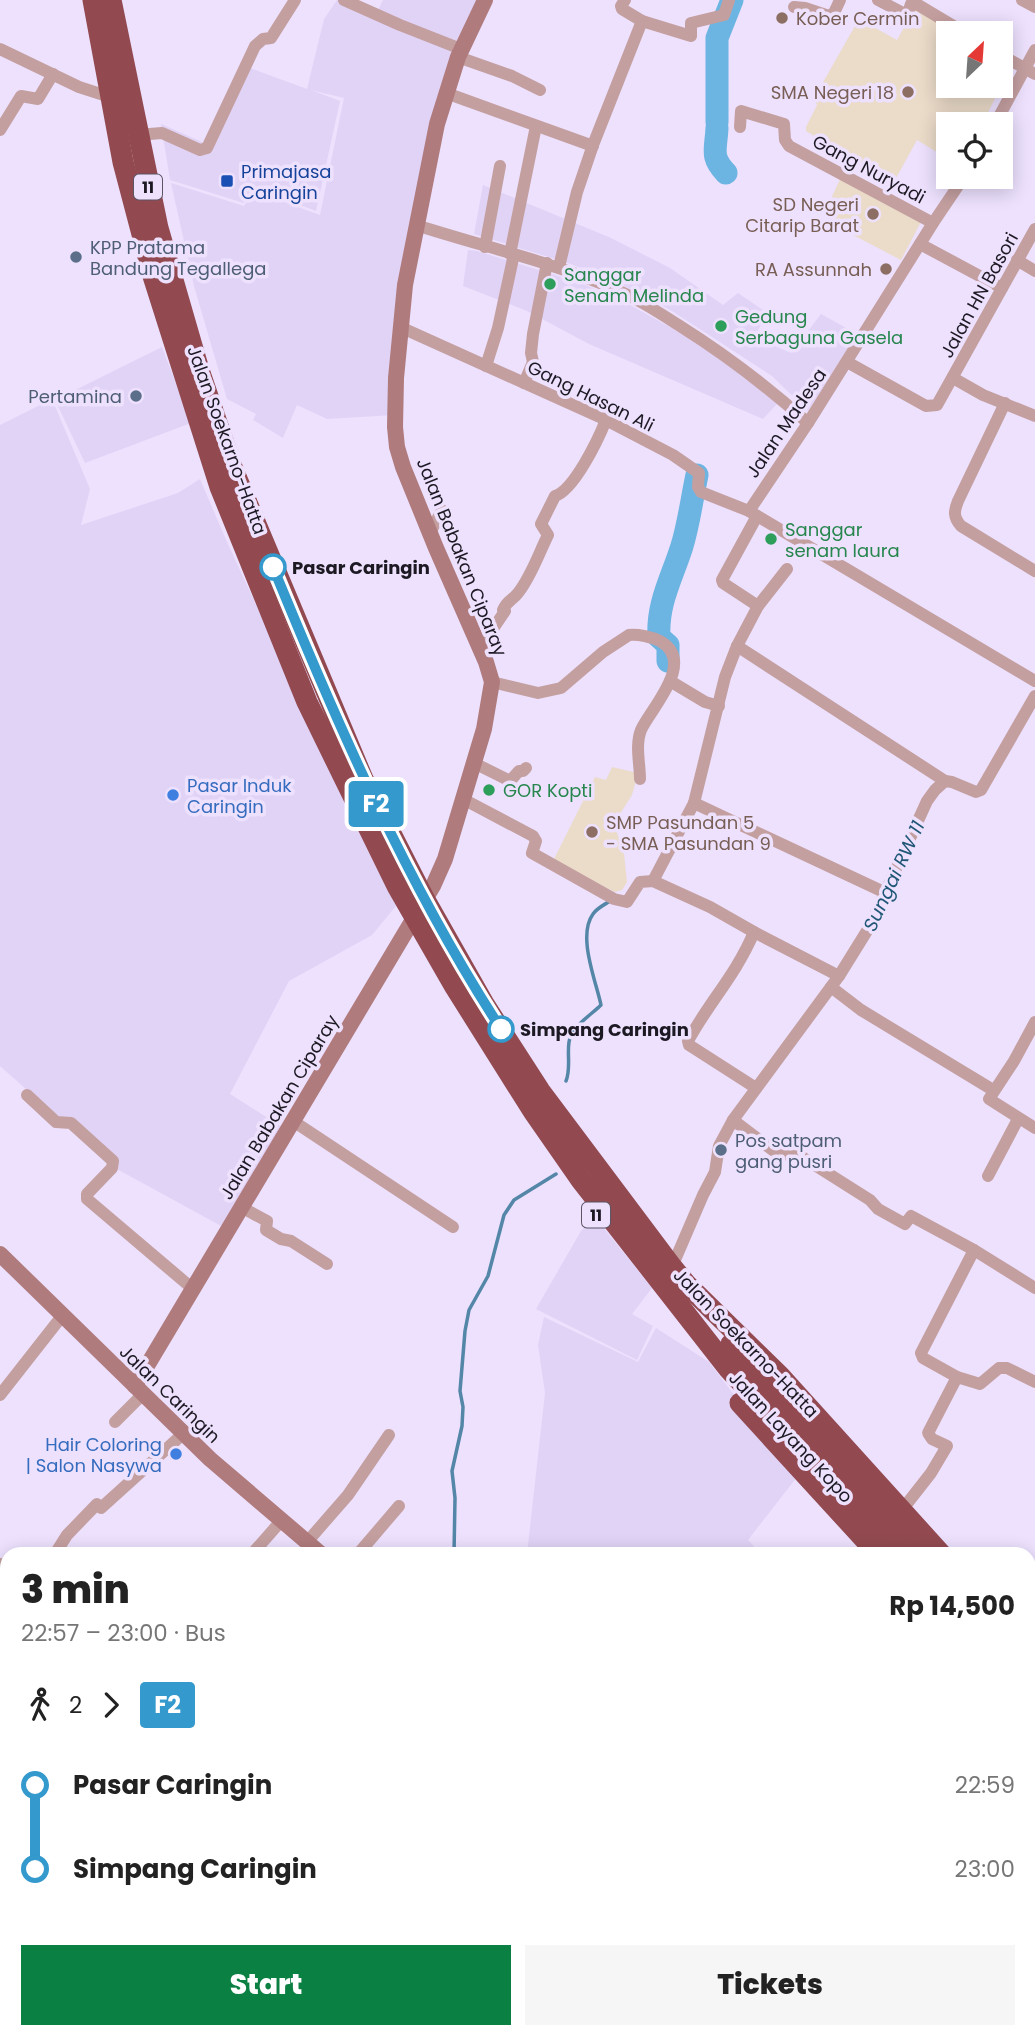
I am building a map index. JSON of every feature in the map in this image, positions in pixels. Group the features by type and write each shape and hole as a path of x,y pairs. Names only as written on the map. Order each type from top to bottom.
{"highway":[{"name":"Jalan Soekarno-Hatta","path":"93,0 123,162 153,276 220,487 307,702 362,817 420,909 461,965 540,1091 672,1267 780,1376 936,1547"},
{"name":"Jalan Soekarno-Hatta","path":"111,0 158,228 199,370 232,467 363,779 420,909 493,1047 581,1180 686,1317"},
{"name":"Jalan Soekarno-Hatta","path":"493,1047 505,1084 524,1116 707,1364 783,1452 871,1547"},
{"name":"Jalan Layang Kopo","path":"686,1284 749,1380 894,1547"},
{"name":"Jalan Layang Kopo","path":"686,1317 913,1547"}],"street":[{"path":"137,135 162,133 200,150 207,148 254,46 263,39 272,37 295,0"},
{"path":"344,0 540,90"},
{"name":"Jalan Babakan Ciparay","path":"139,1390 193,1289 420,909 443,864 486,718 492,682 397,447 395,405 400,327 416,225 446,93 460,53 485,0"},
{"path":"625,0 622,9 642,21 691,36 691,23 724,15 729,0"},
{"path":"794,7 830,16 840,0"},
{"path":"878,0 905,14 911,4 915,3 945,21"},
{"path":"1022,0 1035,7"},
{"path":"524,383 533,362 533,334 553,265 593,146 642,21"},
{"path":"0,49 79,87 110,97"},
{"path":"1003,112 1030,71 1035,51"},
{"path":"1013,62 1030,71"},
{"path":"0,130 21,96 38,99 53,74"},
{"path":"446,93 593,146"},
{"name":"Gang Nuryadi","path":"740,127 741,111 784,124 785,139 789,146 933,223"},
{"path":"486,366 498,328 536,126"},
{"path":"485,247 500,166"},
{"name":"Jalan Madesa","path":"758,606 722,580 753,513 956,189"},
{"path":"416,225 553,265 645,304 748,373 808,423"},
{"name":"Jalan HN Basori","path":"847,362 926,406 937,405 1035,229"},
{"path":"920,244 1002,288"},
{"path":"1017,260 1035,271"},
{"name":"Gang Hasan Ali","path":"400,327 606,420 673,455 699,473 698,487 701,492 753,513"},
{"path":"953,378 984,395 1035,416"},
{"path":"1005,403 954,510 955,519 961,526 1035,571"},
{"path":"480,648 505,611 503,610 507,601 517,594 539,554 548,535 541,524 555,496 564,493 594,447 606,420"},
{"path":"430,533 442,510"},
{"path":"753,513 1035,681"},
{"path":"653,881 694,803 725,677 737,646 758,606 787,569"},
{"path":"492,682 538,693 561,688 603,652 629,635 658,640 669,649 675,665 670,681 640,732 640,779"},
{"path":"737,646 945,781 976,792 981,790 1035,696"},
{"path":"670,681 705,702 719,706"},
{"path":"474,763 510,781 526,768"},
{"path":"672,1267 715,1172 719,1146 733,1120 839,976 870,926 928,801 945,781"},
{"path":"463,799 533,836 536,841 532,853 621,902 629,901 640,882 653,881 710,907 839,976"},
{"path":"694,803 886,893"},
{"path":"754,932 732,977 702,1016 688,1041 689,1045 755,1088"},
{"path":"831,987 861,1010 993,1090"},
{"path":"1035,1021 989,1100 1035,1128"},
{"path":"27,1095 56,1122 71,1123 113,1161 112,1168 89,1192 87,1199 193,1289"},
{"path":"988,1176 1018,1119"},
{"path":"733,1120 778,1154 783,1155 788,1149 791,1150 870,1200 878,1209 905,1224 911,1216 974,1250 1035,1288"},
{"path":"293,1121 453,1227"},
{"path":"241,1207 267,1221 265,1229 281,1239 291,1241 327,1264"},
{"path":"974,1250 921,1353 923,1358 957,1377 980,1384 999,1368 1007,1368 1035,1382"},
{"name":"Jalan Caringin","path":"0,1254 184,1433 312,1547"},
{"path":"0,1395 62,1316"},
{"path":"902,1510 931,1473 947,1446 932,1439 928,1433 957,1377"},
{"path":"115,1422 139,1390"},
{"path":"59,1547 97,1504 101,1508 184,1433"},
{"path":"307,1542 348,1495 389,1435"},
{"path":"364,1547 399,1506"},
{"path":"258,1547 281,1521"}],"shaded area":[{"path":"337,0 347,0 377,12 383,0 481,0 420,187 394,415 327,419 297,405 283,438 253,420 256,414 227,399 194,286 171,183 244,206 254,191 320,215 344,98 311,90 340,101 316,211 255,188 244,203 170,180 161,124 209,145 250,68 307,89 324,19"},
{"name":"SMA Negeri 18","path":"916,6 942,21 936,21 936,98 995,98 988,112 936,112 936,152 917,140 895,180 840,152 806,131 806,127 817,105 814,98 859,19 897,40"},
{"name":"SD Negeri Citarip Barat","path":"842,175 923,218 901,260 830,223 834,205 829,203"},
{"path":"483,185 611,238 670,268 723,305 738,293 766,312 758,331 770,344 791,353 821,314 857,334 808,411 772,376 672,311 613,280 474,234"},
{"path":"468,250 581,283 630,305 688,337 777,404 763,419 589,344 527,311 463,286"},
{"path":"162,347 191,423 85,463 55,400"},
{"name":"Pasar Induk Caringin","path":"52,399 90,489 81,525 178,493 200,479 396,906 372,935 289,981 230,1094 282,1127 223,1227 115,1168 0,1066 0,425"},
{"name":"SMP Pasundan 5 - SMA Pasundan 9","path":"612,767 638,773 632,795 615,827 624,853 627,882 622,890 615,892 553,861 595,777 606,780"},
{"path":"595,1217 652,1288 632,1314 653,1326 637,1360 536,1309 581,1231"},
{"path":"544,1317 638,1362 656,1328 709,1362 797,1477 748,1540 753,1547 528,1547 545,1393 538,1345"}],"waterway":[{"path":"717,122 717,38 732,0"},
{"path":"717,128 716,157 726,173"},
{"path":"668,661 668,645 659,637 660,613 684,537 697,475"},
{"path":"566,1081 571,1037 577,1026 601,1005 589,959 587,934 593,914 610,901"},
{"path":"454,1547 455,1498 452,1471 462,1426 460,1391 469,1310 488,1276 504,1215 514,1200 556,1174"}],"bus line":[{"name":"F2","path":"273,567 363,779 425,900 501,1029"}],"place":[{"name":"Kober Cermin","path":"782,18"},
{"name":"SMA Negeri 18","path":"908,92"},
{"name":"Primajasa Caringin","path":"227,181"},
{"name":"SD Negeri Citarip Barat","path":"873,214"},
{"name":"KPP Pratama Bandung Tegallega","path":"76,257"},
{"name":"RA Assunnah","path":"886,269"},
{"name":"Sanggar Senam Melinda","path":"550,284"},
{"name":"Gedung Serbaguna Gasela","path":"721,326"},
{"name":"Pertamina","path":"136,396"},
{"name":"Sanggar senam laura","path":"771,539"},
{"name":"Pasar Caringin","path":"273,567"},
{"name":"GOR Kopti","path":"489,790"},
{"name":"Pasar Induk Caringin","path":"173,795"},
{"name":"SMP Pasundan 5 - SMA Pasundan 9","path":"592,832"},
{"name":"Simpang Caringin","path":"501,1029"},
{"name":"Pos satpam gang pusri","path":"721,1150"},
{"name":"Hair Coloring | Salon Nasywa","path":"176,1454"}],"water label":[{"name":"Sungai RW 11","path":"894,876"}]}
